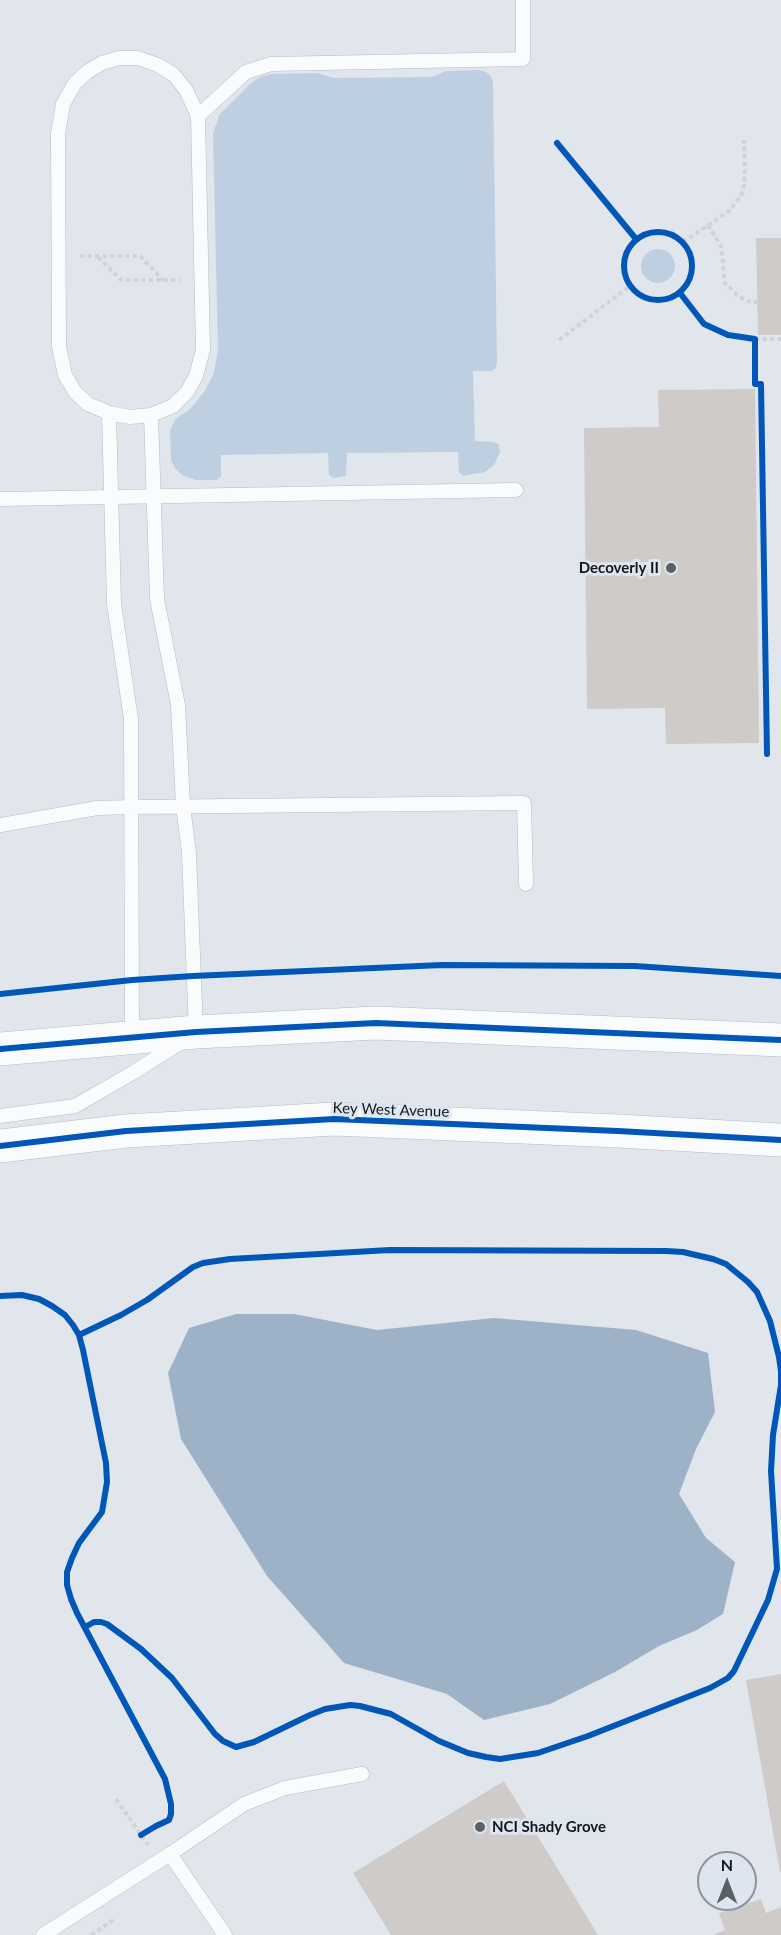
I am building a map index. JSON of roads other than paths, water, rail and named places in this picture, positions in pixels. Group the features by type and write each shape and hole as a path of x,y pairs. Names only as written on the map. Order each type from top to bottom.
{"main road":[{"path":"0,1049 196,1032 376,1023 781,1040"},
{"name":"Key West Avenue","path":"0,1146 126,1131 334,1119 781,1140"}],"lane":[{"path":"198,116 246,72 271,64 523,60 523,0"},
{"path":"119,58 138,58 158,64 174,75 186,90 198,116 203,351 196,376 187,392 172,406 151,415 130,417 109,413 88,404 75,392 65,375 59,347 59,119 63,104 75,83 87,72 102,63 119,58"},
{"path":"109,413 114,604 131,718 132,1037"},
{"path":"0,1116 75,1106 196,1032 189,854 183,806 178,705 157,599 151,415"},
{"path":"0,499 516,490"},
{"path":"0,825 97,808 524,803 526,884"},
{"path":"43,1935 170,1854 243,1804 285,1788 362,1774"},
{"path":"170,1854 225,1935"}],"place":[{"name":"Decoverly II","path":"671,568"},
{"name":"NCI Shady Grove","path":"480,1827"}]}
